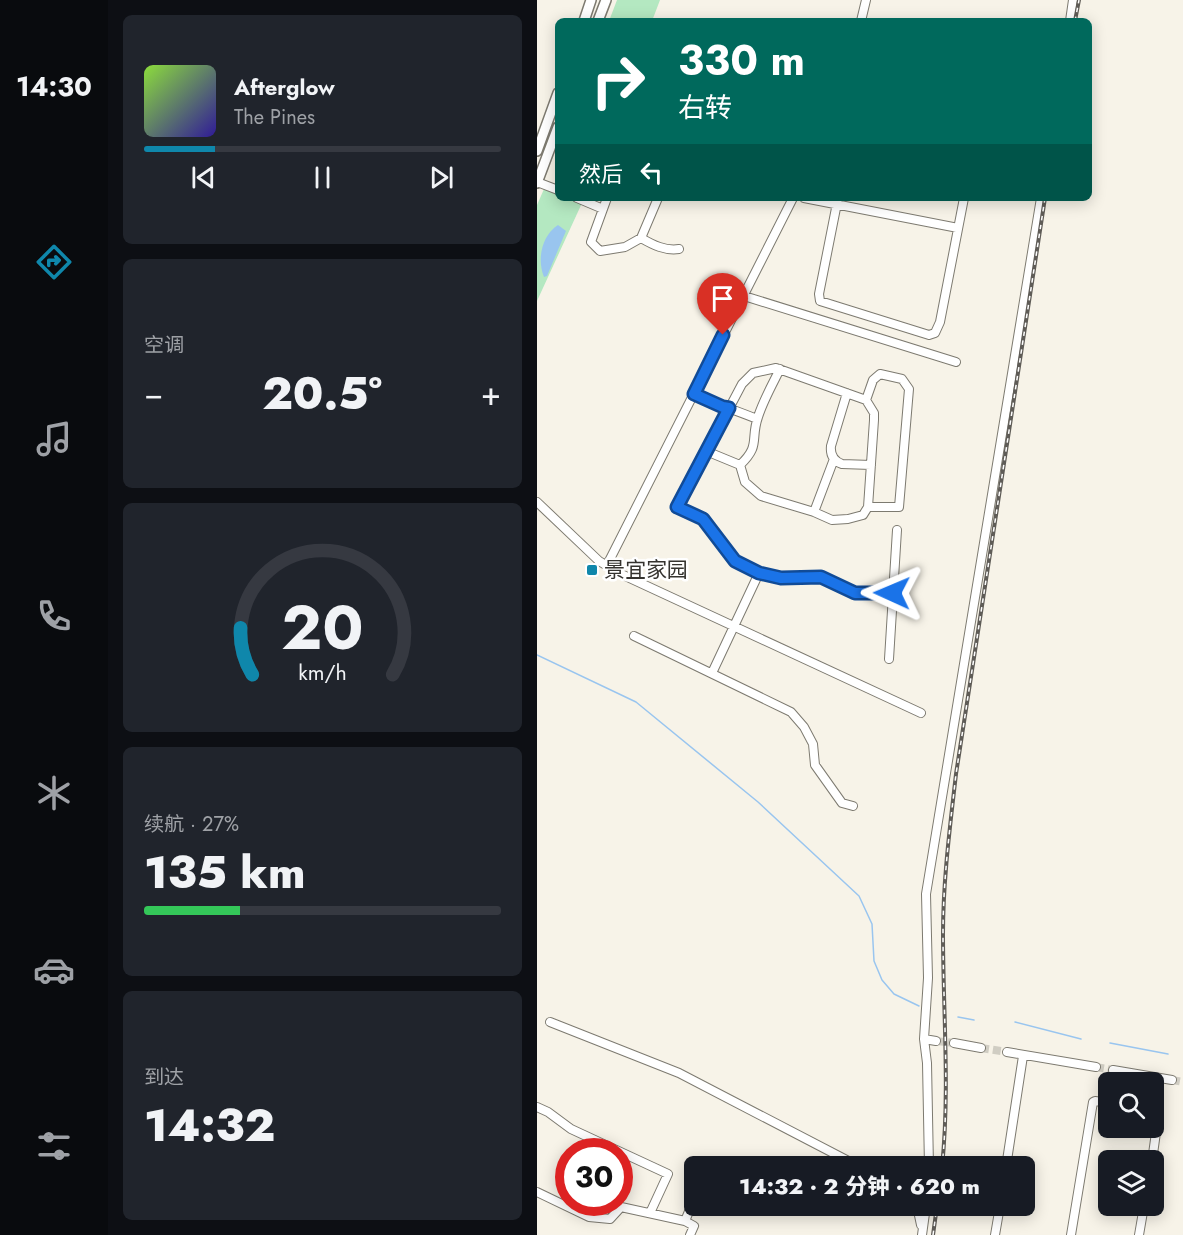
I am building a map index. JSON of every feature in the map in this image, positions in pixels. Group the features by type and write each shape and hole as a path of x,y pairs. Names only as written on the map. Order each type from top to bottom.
{"main road":[{"path":"585,18 591,0"},
{"path":"599,18 606,0"},
{"path":"537,152 555,101"},
{"path":"537,183 555,135"}],"street":[{"path":"862,18 866,0"},
{"path":"1070,18 1073,0"},
{"path":"537,183 555,189"},
{"path":"584,201 603,209"},
{"path":"606,201 591,242 600,251 625,247 641,238 657,201"},
{"path":"607,565 792,201"},
{"path":"958,228 837,201 819,294 820,301 929,334 935,333 940,322 963,201"},
{"path":"929,1156 927,1063 924,1039 928,978 926,894 1041,201"},
{"path":"641,238 671,250 679,249"},
{"path":"744,296 956,362"},
{"path":"740,465 745,482 761,496 815,512 832,520 863,515 868,507 874,413 866,400 780,369 767,368 753,373 742,384 677,507 703,519 735,561 759,573 781,578 821,577 855,593 892,593"},
{"path":"740,465 755,445 757,419 780,369"},
{"path":"866,400 873,380 880,374 902,379 909,389 899,507 868,507"},
{"path":"847,393 831,446 831,456 842,464 871,465"},
{"path":"694,394 757,419"},
{"path":"707,451 740,465"},
{"path":"815,512 834,459"},
{"path":"537,502 599,561 621,574 921,713"},
{"path":"889,660 897,530"},
{"path":"712,673 759,573"},
{"path":"634,636 791,712 804,727 813,744 815,765 841,803 853,806"},
{"path":"549,1022 679,1073 839,1156"},
{"path":"924,1039 936,1041"},
{"path":"954,1043 981,1048"},
{"path":"1007,1052 1096,1067"},
{"path":"1008,1156 1023,1056"},
{"path":"1113,1070 1172,1080"},
{"path":"1071,1235 1093,1102 1098,1101"},
{"path":"537,1107 571,1129 668,1174 650,1213"},
{"path":"537,1192 589,1217 610,1219 621,1207 685,1221 695,1226 690,1235"},
{"path":"685,1221 687,1216"},
{"path":"919,1216 923,1233"},
{"path":"923,1233 925,1216"},
{"path":"995,1235 998,1216"},
{"path":"1139,1235 1142,1216"}],"green space":[{"path":"617,0 660,0 653,18 610,18"},
{"path":"544,189 555,193 555,201 582,203 537,301 537,205"}],"water":[{"path":"558,225 566,231 547,276 544,277 541,263 542,249 548,235"}],"waterway":[{"path":"537,655 636,702 758,802 859,896 872,924 874,961 882,980 894,994 919,1006"},
{"path":"958,1017 974,1020"},
{"path":"1015,1022 1081,1039"},
{"path":"1110,1043 1168,1054"}],"tunnel":[{"path":"936,1041 954,1043"},
{"path":"981,1048 1007,1052"},
{"path":"1096,1067 1113,1070"},
{"path":"1172,1080 1183,1082"}],"railway":[{"path":"1076,18 1079,0"},
{"path":"943,1156 946,1080 943,914 949,834 956,774 1045,201"},
{"path":"933,1235 936,1216"}],"place":[{"name":"景宜家园","path":"592,570"}],"route":[{"path":"723,335 694,394 729,408 677,507 703,519 735,561 759,573 781,578 821,577 855,593 892,593"}]}
